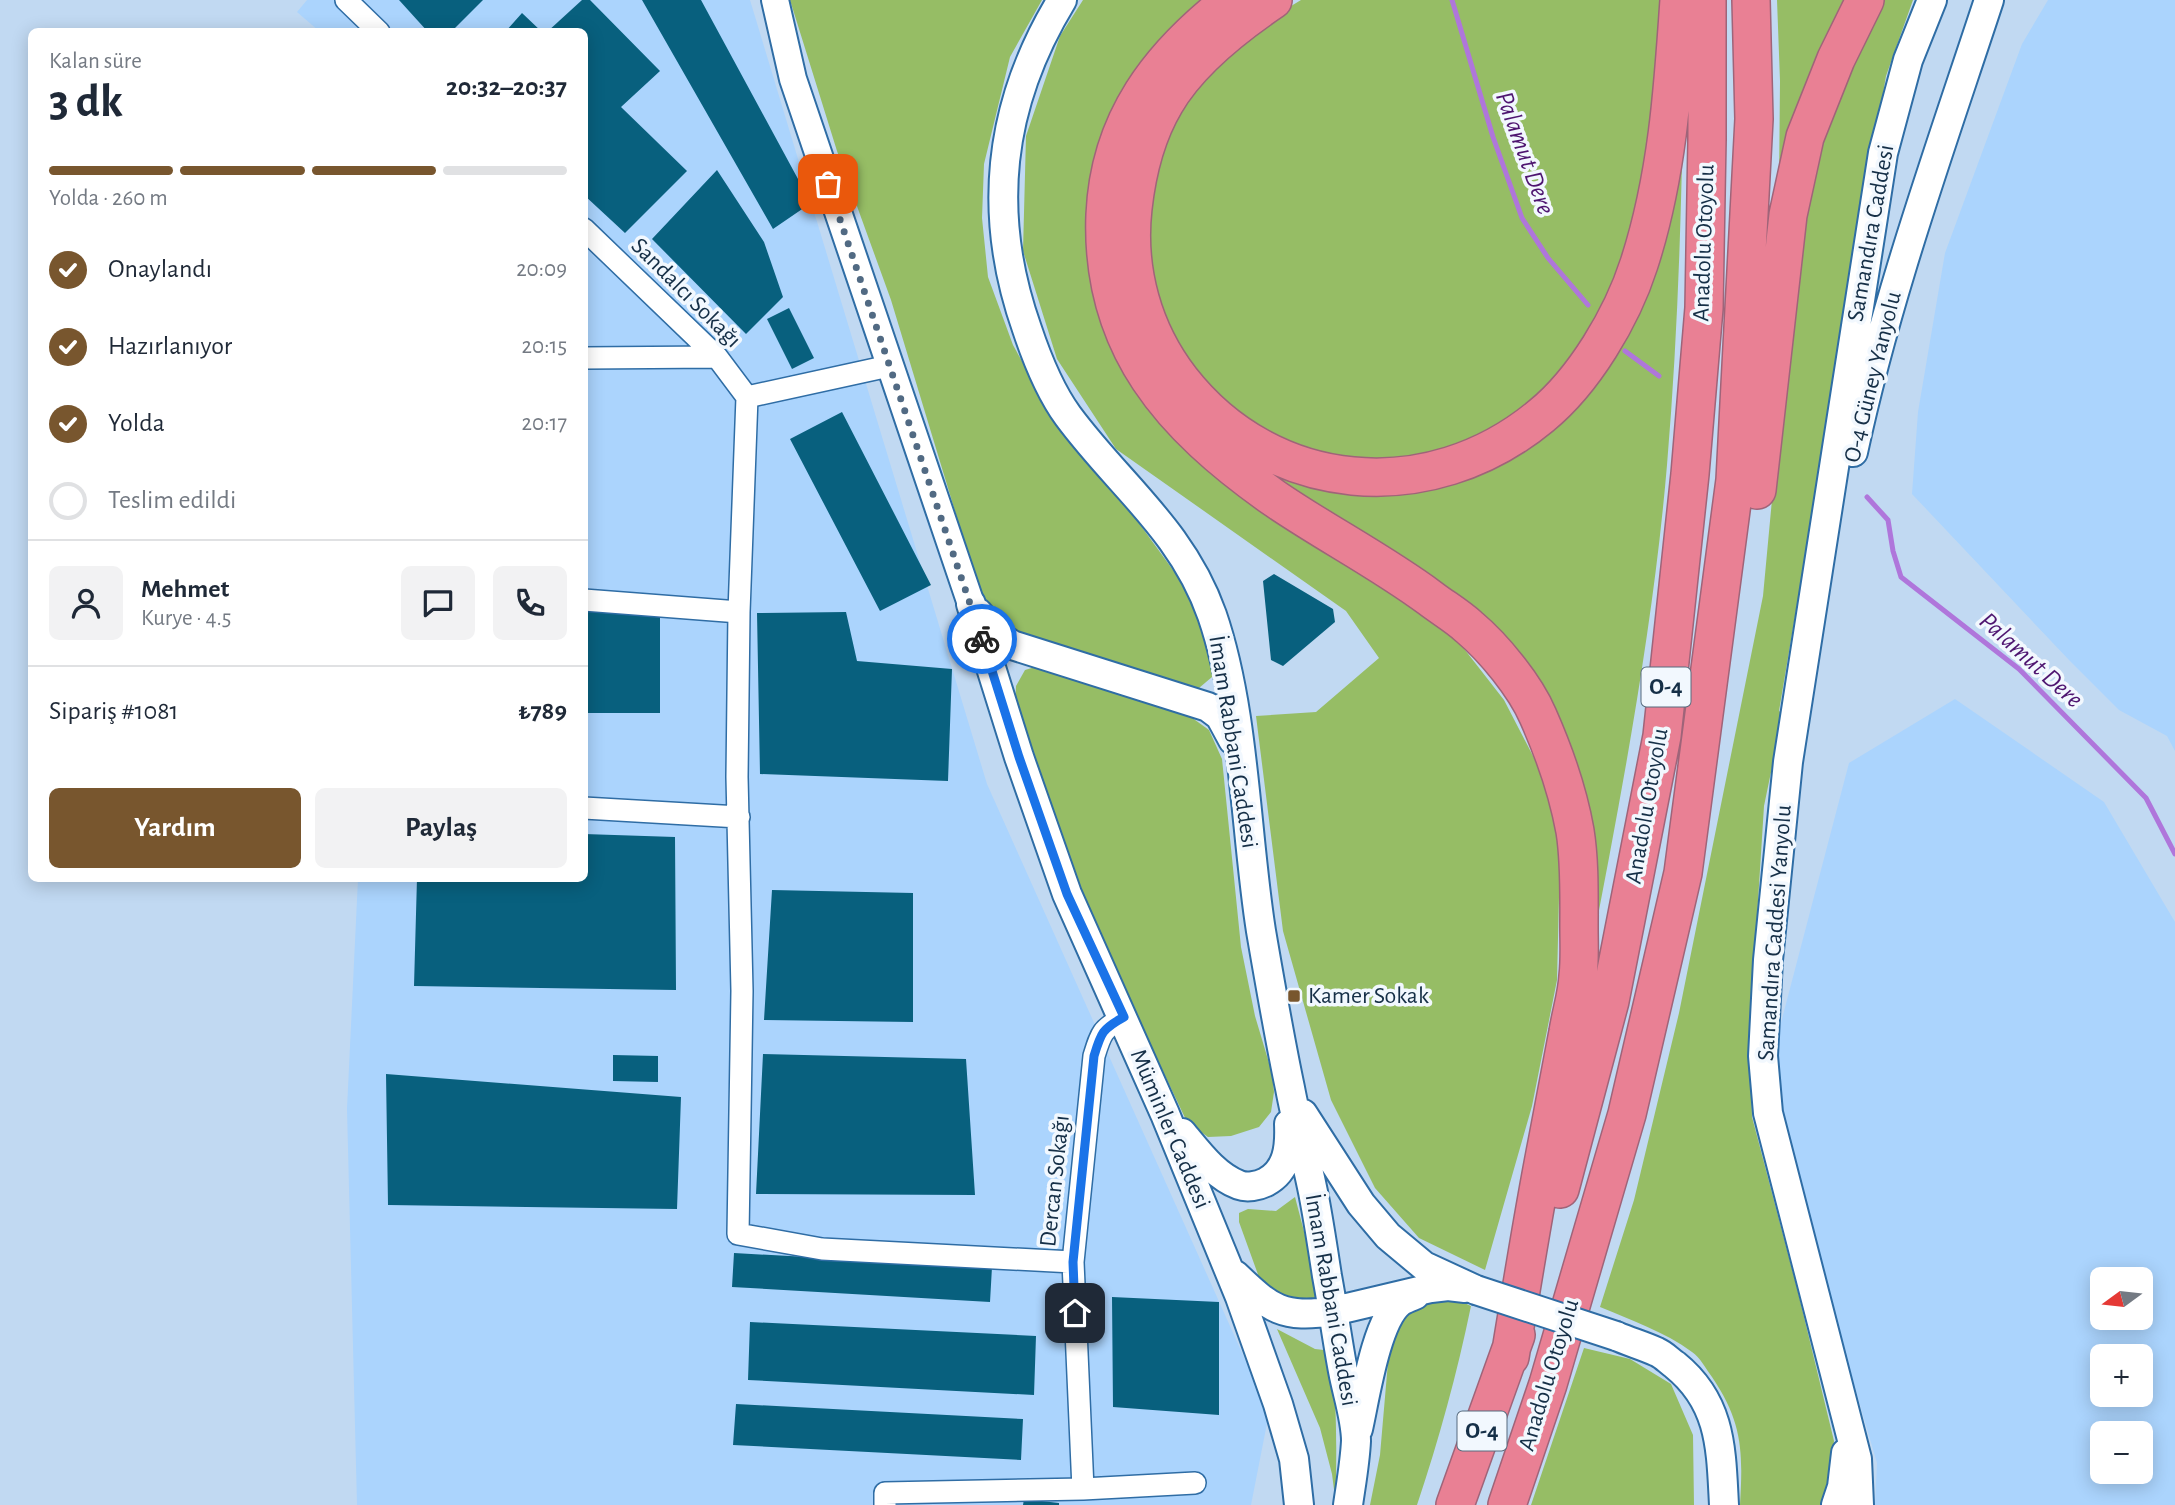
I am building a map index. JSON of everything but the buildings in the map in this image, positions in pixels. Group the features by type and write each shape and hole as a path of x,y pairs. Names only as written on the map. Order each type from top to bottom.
{"highway":[{"path":"1231,0 1177,46 1149,82 1126,121 1113,162 1106,199 1104,242 1107,278 1118,317 1135,355 1163,400 1194,435 1274,498 1401,576 1471,628 1506,667 1536,712 1559,771 1575,831 1579,888 1578,975 1510,1357"},
{"path":"1273,0 1244,20 1199,59 1165,102 1147,142 1136,179 1131,229 1133,270 1143,312 1170,366 1192,393 1214,415 1261,448 1331,474 1388,477 1446,469 1479,456 1510,439 1543,415 1573,384 1611,328 1638,267 1659,194 1673,102 1679,0"},
{"name":"Anadolu Otoyolu","path":"1455,1505 1510,1357 1563,1180 1610,1001 1662,736 1690,474 1704,308 1707,0"},
{"name":"Anadolu Otoyolu","path":"1507,1505 1548,1384 1627,1114 1683,873 1735,480 1754,119 1751,0"},
{"path":"1683,873 1751,552 1788,215 1805,137 1836,59 1865,0"}],"main road":[{"name":"İmam Rabbani Caddesi","path":"1062,0 1029,63 1005,154 1002,210 1006,245 1021,312 1040,365 1065,411 1097,452 1165,528 1184,556 1213,618 1222,652 1240,759 1262,931 1290,1090 1315,1199 1356,1438 1348,1505"},
{"name":"Samandıra Caddesi","path":"1788,762 1882,153 1908,60 1932,0"},
{"name":"O-4 Güney Yanyolu","path":"1788,762 1869,375 1989,0"},
{"path":"971,604 985,624 1012,645 1208,707 1220,716 1230,731 1240,759"},
{"name":"Müminler Caddesi","path":"971,604 1001,702 1067,894 1165,1114 1278,1404 1294,1459 1299,1505"},
{"path":"1189,702 1206,699 1218,691 1223,679 1222,652"},
{"path":"1001,702 1000,677 1005,665 1011,658 1033,653"},
{"name":"Samandıra Caddesi Yanyolu","path":"1788,762 1768,960 1763,1056 1768,1113 1840,1388"},
{"path":"1165,1114 1210,1166 1241,1186 1259,1185 1282,1170 1288,1154 1290,1090"},
{"path":"1290,1090 1311,1129 1361,1204 1388,1236 1424,1265 1476,1290 1660,1353 1686,1375 1707,1402 1717,1430 1724,1505"},
{"path":"1227,1268 1260,1299 1274,1308 1291,1312 1334,1311 1431,1288 1448,1286 1476,1290"},
{"path":"1356,1438 1386,1319 1400,1303 1431,1288"},
{"path":"1836,1505 1847,1460 1840,1388"},
{"path":"1840,1388 1857,1459 1859,1505"}],"street":[{"path":"346,0 375,28"},
{"name":"Müminler Caddesi","path":"775,0 793,79 971,604"},
{"name":"Sandalcı Sokağı","path":"588,233 717,357 747,397"},
{"path":"588,358 717,357"},
{"path":"889,366 747,397 739,612 742,991 738,1234 822,1249 1073,1262"},
{"path":"588,600 739,612"},
{"path":"588,808 739,817"},
{"name":"Dercan Sokağı","path":"1083,1489 1073,1262 1094,1056 1106,1027 1124,1017"},
{"path":"885,1505 885,1493 1083,1489 1195,1483"}],"shaded area":[{"path":"307,0 750,0 987,784 1269,1413 1251,1505 357,1505 347,1109 358,882 588,882 588,28 316,28 297,12"},
{"path":"2048,0 2175,0 2175,751 2167,736 2119,710 1912,494 1918,412 1945,253 2022,44"},
{"path":"1955,699 2104,802 2175,922 2175,1505 1875,1505 1877,1463 1798,1193 1771,1061 1849,763"}],"green space":[{"path":"790,0 1042,0 1010,57 984,164 982,218 988,277 1013,345 1060,430 1128,508 1186,588 1212,654 1212,677 1199,688 1036,640 988,620 891,300 837,151"},
{"path":"1083,0 1209,0 1190,15 1110,340 1444,623 1504,700 1546,781 1560,856 1557,980 1532,1106 1485,1270 1419,1238 1375,1188 1331,1100 1283,931 1256,716 1316,712 1379,658 1346,611 1116,449 1057,359 1023,251 1026,136 1060,36"},
{"path":"1250,0 1257,0 1210,37 1182,65 1148,114 1134,147 1125,181 1121,251 1133,312 1159,366 1195,411 1241,448 1293,473 1350,487 1410,487 1487,465 1531,437 1557,415 1606,361 1636,302 1664,208 1683,111 1676,332 1661,526 1635,710 1591,952 1590,854 1583,804 1557,727 1533,681 1519,661 1491,631 1430,579 1293,496 1217,441 1183,409 1155,373 1133,332 1119,285 1114,229 1115,202 1127,152 1163,77 1166,78 1204,36"},
{"path":"1301,0 1665,0 1636,236 1596,332 1531,408 1447,455 1366,465 1283,447 1187,370 1150,295 1143,210 1179,105 1248,32"},
{"path":"1777,0 1853,0 1779,186 1780,81"},
{"path":"1878,0 1913,0 1886,76 1779,711 1783,714 1764,806 1750,1028 1752,1117 1834,1441 1829,1492 1821,1505 1740,1505 1739,1438 1730,1409 1703,1363 1695,1354 1671,1338 1600,1307 1634,1200 1679,1013 1763,596 1797,232 1810,155"},
{"path":"1045,664 1184,712 1209,730 1222,759 1241,947 1255,1016 1272,1073 1274,1092 1271,1112 1259,1127 1231,1136 1208,1137 1187,1122 1078,892 1015,706 1016,686 1025,670"},
{"path":"1295,1197 1323,1304 1293,1307 1260,1280 1239,1222 1239,1213 1248,1209 1276,1211"},
{"path":"1439,1300 1460,1301 1471,1306 1447,1406 1417,1505 1370,1505 1380,1455 1390,1339 1398,1318 1417,1306"},
{"path":"1277,1329 1315,1349 1324,1350 1329,1362 1335,1401 1336,1505 1332,1474 1320,1428"},
{"path":"1584,1348 1630,1359 1671,1384 1693,1435 1694,1505 1531,1505"}],"waterway":[{"name":"Palamut Dere","path":"1452,0 1493,137 1522,218 1548,258 1588,305"},
{"name":"Palamut Dere","path":"1625,351 1659,376"},
{"name":"Palamut Dere","path":"1867,497 1888,520 1901,577 2019,669 2146,798 2175,854"}],"way so far":[{"path":"828,184 982,639"}],"place":[{"name":"Kamer Sokak","path":"1294,996"}],"route":[{"path":"982,639 1019,757 1067,894 1124,1017 1106,1027 1094,1056 1073,1262 1075,1313"}]}
